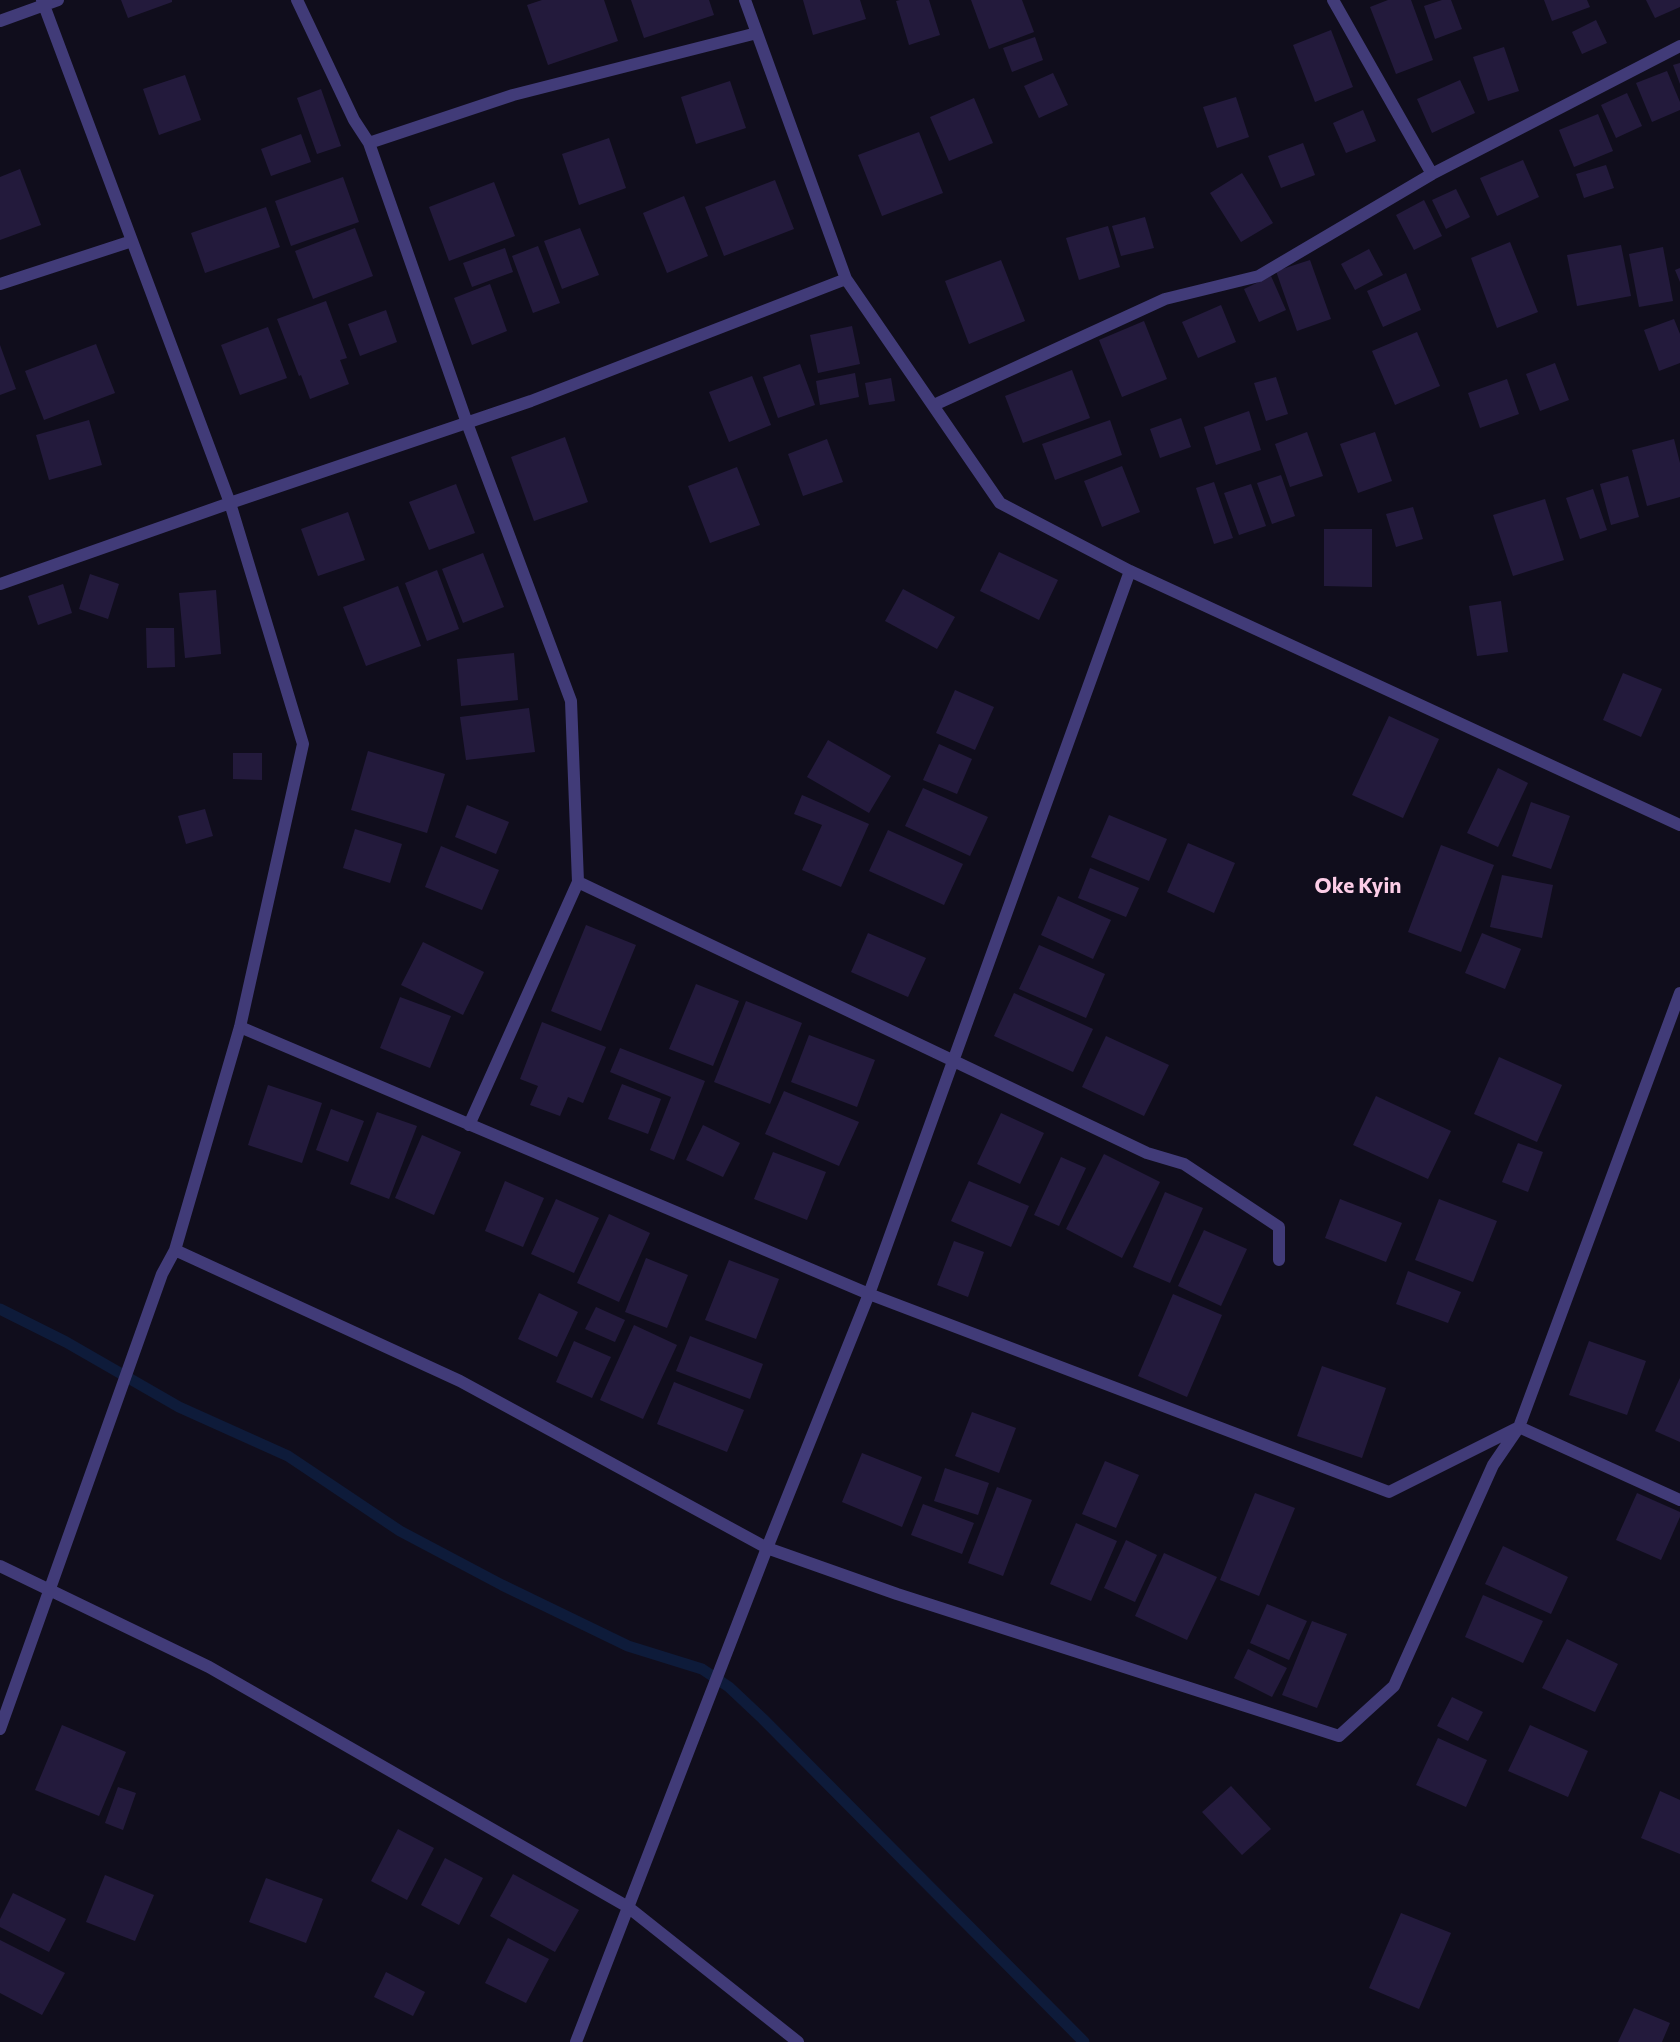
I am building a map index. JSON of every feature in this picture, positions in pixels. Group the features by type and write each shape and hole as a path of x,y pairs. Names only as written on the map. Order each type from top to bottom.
{"street":[{"path":"0,21 43,3 58,0"},
{"path":"297,0 354,120 369,143 467,423 570,701 578,882 469,1125"},
{"path":"745,0 846,279 1000,503 1130,571 1680,825"},
{"path":"1333,0 1432,174"},
{"path":"0,1728 162,1274 175,1250 240,1027 303,744 230,503 43,3"},
{"path":"369,143 513,94 757,33"},
{"path":"934,405 1165,299 1259,276 1432,174 1680,46"},
{"path":"0,284 132,241"},
{"path":"0,584 230,503 531,401 846,279"},
{"path":"576,2042 767,1548 869,1294 1130,571"},
{"path":"578,882 1147,1153 1184,1164 1279,1228 1279,1260"},
{"path":"175,1250 460,1380 767,1548 897,1594 1339,1736 1394,1686 1493,1465 1519,1427 1680,994"},
{"path":"240,1027 869,1294 1389,1492 1519,1427"},
{"path":"1519,1427 1680,1500"},
{"path":"0,1566 209,1667 628,1907 798,2042"}],"building":[{"path":"121,0 172,0 172,2 128,18"},
{"path":"542,0 604,0 618,41 548,65 527,5"},
{"path":"631,0 709,0 714,15 644,38"},
{"path":"803,0 860,0 866,19 813,35"},
{"path":"929,0 940,35 909,45 896,1"},
{"path":"971,0 1022,0 1034,32 989,49"},
{"path":"1388,0 1411,0 1433,60 1396,74 1370,7"},
{"path":"1442,0 1451,0 1462,29 1435,39 1424,6"},
{"path":"1544,0 1587,0 1590,7 1552,21"},
{"path":"1646,0 1680,0 1680,7 1655,18"},
{"path":"1596,20 1607,43 1582,54 1572,32"},
{"path":"1331,30 1353,87 1315,102 1293,45"},
{"path":"1035,37 1043,60 1012,72 1003,48"},
{"path":"1504,47 1519,91 1488,101 1473,57"},
{"path":"1680,63 1680,84 1673,65"},
{"path":"1667,71 1680,102 1680,110 1652,122 1636,83"},
{"path":"1053,73 1068,105 1039,118 1024,86"},
{"path":"185,75 201,120 159,135 143,89"},
{"path":"1460,80 1475,113 1432,133 1417,99"},
{"path":"730,81 746,128 696,144 681,97"},
{"path":"321,89 341,146 317,154 297,98"},
{"path":"1627,93 1642,126 1616,138 1601,105"},
{"path":"1236,97 1249,137 1217,148 1203,107"},
{"path":"974,98 993,143 949,161 930,117"},
{"path":"1363,110 1376,141 1346,153 1333,123"},
{"path":"1598,114 1613,151 1574,167 1559,130"},
{"path":"919,132 943,193 882,216 858,155"},
{"path":"301,134 311,162 271,176 261,149"},
{"path":"609,138 626,188 579,205 562,154"},
{"path":"1303,143 1315,175 1281,188 1268,156"},
{"path":"1523,160 1539,197 1497,216 1480,178"},
{"path":"1606,165 1614,188 1584,198 1576,174"},
{"path":"20,169 41,225 0,240 0,177"},
{"path":"1242,173 1273,223 1241,242 1210,193"},
{"path":"343,177 359,222 291,246 275,201"},
{"path":"775,180 794,229 724,256 705,207"},
{"path":"494,182 515,236 449,261 429,207"},
{"path":"1456,189 1470,217 1446,229 1432,200"},
{"path":"684,196 708,256 667,273 643,213"},
{"path":"1424,200 1442,236 1414,250 1396,215"},
{"path":"266,207 280,247 205,273 191,233"},
{"path":"1145,217 1154,248 1121,256 1112,226"},
{"path":"1108,226 1120,267 1079,280 1066,238"},
{"path":"355,228 373,276 313,299 295,251"},
{"path":"580,228 599,275 562,289 544,241"},
{"path":"1510,242 1538,312 1497,328 1471,258"},
{"path":"1621,245 1631,296 1577,306 1567,255"},
{"path":"538,246 560,303 533,313 512,256"},
{"path":"1663,247 1673,301 1639,307 1629,254"},
{"path":"505,248 513,272 472,287 463,263"},
{"path":"1369,249 1383,275 1355,290 1341,264"},
{"path":"1001,260 1025,321 969,344 945,281"},
{"path":"1310,260 1331,319 1297,331 1276,271"},
{"path":"1680,268 1680,282 1675,270"},
{"path":"1406,273 1421,310 1383,327 1367,291"},
{"path":"1271,276 1286,310 1259,322 1244,289"},
{"path":"490,284 507,331 472,345 454,298"},
{"path":"326,301 347,358 340,360 349,384 310,399 277,319"},
{"path":"1221,305 1236,342 1198,358 1182,322"},
{"path":"386,310 397,342 360,356 348,324"},
{"path":"1674,319 1680,334 1680,363 1659,371 1644,330"},
{"path":"1144,321 1167,379 1122,397 1099,340"},
{"path":"852,326 860,364 818,373 810,335"},
{"path":"268,327 287,378 240,395 221,345"},
{"path":"1417,332 1440,386 1395,405 1372,351"},
{"path":"96,344 115,393 44,420 25,371"},
{"path":"0,345 16,389 0,395"},
{"path":"1555,363 1569,400 1540,411 1526,374"},
{"path":"800,364 815,405 778,418 763,377"},
{"path":"1072,370 1090,418 1023,443 1005,396"},
{"path":"855,373 859,397 820,405 816,381"},
{"path":"752,376 771,425 729,442 709,392"},
{"path":"1276,377 1288,414 1266,421 1254,383"},
{"path":"891,378 895,401 869,405 865,383"},
{"path":"1507,379 1519,414 1480,428 1468,393"},
{"path":"1249,411 1261,450 1216,465 1204,427"},
{"path":"1181,418 1191,447 1160,458 1150,429"},
{"path":"89,420 102,465 49,480 36,435"},
{"path":"1110,420 1122,455 1055,480 1042,444"},
{"path":"1307,432 1323,476 1290,487 1275,444"},
{"path":"1375,432 1392,481 1358,493 1340,444"},
{"path":"565,437 588,502 534,521 511,457"},
{"path":"827,439 843,482 803,496 788,454"},
{"path":"1674,439 1680,463 1680,497 1647,506 1632,450"},
{"path":"1122,466 1140,512 1102,527 1084,481"},
{"path":"737,467 760,525 710,543 688,486"},
{"path":"1281,475 1295,516 1272,524 1257,483"},
{"path":"1628,476 1639,517 1611,525 1600,484"},
{"path":"1214,482 1233,538 1214,544 1196,488"},
{"path":"456,484 475,533 429,550 409,502"},
{"path":"1251,484 1266,526 1239,535 1224,493"},
{"path":"1593,489 1607,530 1580,539 1566,498"},
{"path":"1545,499 1564,560 1513,576 1493,515"},
{"path":"1413,507 1423,539 1396,547 1386,514"},
{"path":"348,512 365,560 318,576 301,529"},
{"path":"1324,529 1372,529 1372,587 1324,586"},
{"path":"999,552 1058,580 1039,620 980,591"},
{"path":"483,553 504,607 463,623 442,569"},
{"path":"437,570 459,629 427,641 405,583"},
{"path":"90,574 119,584 108,619 79,609"},
{"path":"63,584 72,613 38,625 28,596"},
{"path":"398,586 421,646 366,666 343,607"},
{"path":"903,589 955,617 937,649 885,621"},
{"path":"216,590 221,654 185,658 179,593"},
{"path":"1501,601 1508,652 1477,656 1469,606"},
{"path":"146,628 174,628 175,667 147,668"},
{"path":"514,653 518,700 461,706 457,659"},
{"path":"1623,673 1662,689 1641,737 1603,720"},
{"path":"955,690 994,707 975,750 936,733"},
{"path":"529,708 535,752 466,760 460,717"},
{"path":"1389,716 1439,739 1403,818 1352,795"},
{"path":"828,740 891,776 869,813 807,777"},
{"path":"939,744 972,759 957,794 923,780"},
{"path":"368,751 445,774 427,833 351,810"},
{"path":"233,753 262,753 262,780 233,779"},
{"path":"1498,768 1528,783 1498,847 1467,833"},
{"path":"923,788 988,817 970,856 905,826"},
{"path":"802,795 869,824 841,887 802,870 822,825 794,814"},
{"path":"1531,802 1570,816 1551,869 1512,856"},
{"path":"467,805 509,822 496,854 455,837"},
{"path":"205,809 213,836 186,844 178,816"},
{"path":"1109,815 1167,839 1149,881 1091,857"},
{"path":"355,829 402,844 390,883 343,868"},
{"path":"888,830 963,864 944,905 869,871"},
{"path":"1188,843 1235,863 1214,913 1167,892"},
{"path":"1441,845 1494,865 1461,952 1408,932"},
{"path":"441,846 499,870 482,910 425,887"},
{"path":"1090,868 1139,888 1126,917 1078,898"},
{"path":"1502,875 1553,885 1542,938 1490,927"},
{"path":"1058,896 1111,920 1093,959 1041,935"},
{"path":"586,925 636,945 601,1031 551,1011"},
{"path":"868,933 926,958 908,997 851,972"},
{"path":"1482,933 1521,949 1505,989 1465,973"},
{"path":"423,942 484,972 463,1015 401,985"},
{"path":"1039,945 1105,974 1086,1018 1019,989"},
{"path":"696,984 739,1001 713,1066 669,1049"},
{"path":"1014,993 1093,1029 1073,1072 994,1036"},
{"path":"400,997 451,1016 430,1068 380,1048"},
{"path":"746,1001 802,1023 770,1104 714,1082"},
{"path":"542,1022 606,1047 583,1103 568,1097 560,1116 530,1105 538,1086 520,1079"},
{"path":"809,1035 875,1060 857,1107 791,1082"},
{"path":"1106,1036 1169,1065 1144,1116 1082,1087"},
{"path":"620,1048 705,1081 674,1160 650,1150 671,1097 610,1072"},
{"path":"1499,1057 1562,1085 1537,1142 1474,1114"},
{"path":"622,1084 661,1099 648,1134 608,1119"},
{"path":"268,1085 322,1103 302,1163 248,1145"},
{"path":"784,1091 859,1122 839,1166 765,1134"},
{"path":"1376,1096 1451,1131 1428,1179 1353,1145"},
{"path":"331,1109 364,1121 348,1162 316,1150"},
{"path":"377,1112 417,1126 389,1199 350,1184"},
{"path":"1001,1113 1044,1133 1020,1184 977,1164"},
{"path":"703,1125 740,1143 723,1177 686,1160"},
{"path":"422,1135 461,1152 434,1215 395,1198"},
{"path":"1518,1143 1543,1152 1528,1192 1502,1182"},
{"path":"773,1152 826,1172 807,1220 754,1199"},
{"path":"1104,1154 1160,1182 1122,1258 1066,1229"},
{"path":"1061,1157 1086,1168 1059,1226 1034,1215"},
{"path":"505,1181 544,1198 523,1247 485,1231"},
{"path":"969,1181 1029,1206 1011,1247 951,1221"},
{"path":"1165,1192 1203,1208 1170,1283 1133,1267"},
{"path":"556,1199 599,1218 574,1273 531,1254"},
{"path":"1340,1199 1402,1223 1386,1262 1325,1238"},
{"path":"1439,1199 1497,1221 1473,1282 1415,1260"},
{"path":"609,1214 650,1233 619,1302 577,1283"},
{"path":"1204,1230 1247,1249 1221,1306 1178,1286"},
{"path":"954,1241 984,1252 968,1297 937,1285"},
{"path":"646,1258 688,1275 667,1328 625,1312"},
{"path":"729,1260 779,1279 756,1339 705,1320"},
{"path":"1408,1271 1461,1292 1448,1323 1396,1304"},
{"path":"539,1293 578,1312 557,1357 518,1339"},
{"path":"1173,1294 1222,1315 1187,1397 1138,1376"},
{"path":"596,1307 625,1320 615,1342 585,1329"},
{"path":"634,1325 677,1345 643,1419 600,1400"},
{"path":"690,1336 763,1364 750,1399 676,1371"},
{"path":"574,1341 611,1357 592,1398 556,1382"},
{"path":"1589,1341 1646,1361 1627,1415 1569,1395"},
{"path":"1322,1366 1386,1388 1362,1458 1297,1436"},
{"path":"1680,1378 1680,1442 1655,1431"},
{"path":"674,1382 744,1410 727,1452 657,1424"},
{"path":"972,1412 1016,1428 999,1473 955,1456"},
{"path":"862,1453 922,1477 902,1527 842,1502"},
{"path":"1105,1461 1139,1475 1116,1528 1082,1514"},
{"path":"945,1468 989,1483 978,1515 934,1501"},
{"path":"997,1487 1032,1500 1003,1576 968,1563"},
{"path":"1255,1493 1295,1508 1259,1596 1220,1580"},
{"path":"1637,1493 1680,1512 1680,1517 1661,1560 1616,1540"},
{"path":"923,1504 974,1523 962,1554 911,1535"},
{"path":"1076,1523 1117,1541 1091,1601 1050,1584"},
{"path":"1126,1540 1157,1555 1135,1602 1104,1588"},
{"path":"1503,1546 1568,1577 1551,1614 1485,1584"},
{"path":"1164,1553 1217,1577 1187,1640 1135,1616"},
{"path":"1483,1595 1543,1621 1523,1663 1465,1637"},
{"path":"1267,1604 1307,1621 1289,1660 1250,1643"},
{"path":"1312,1621 1347,1634 1317,1708 1282,1695"},
{"path":"1567,1639 1618,1664 1595,1712 1542,1688"},
{"path":"1248,1649 1287,1668 1272,1697 1234,1678"},
{"path":"1452,1697 1483,1712 1468,1741 1437,1726"},
{"path":"62,1725 126,1752 99,1816 35,1790"},
{"path":"1530,1725 1588,1751 1568,1797 1508,1771"},
{"path":"1438,1738 1487,1760 1466,1807 1416,1785"},
{"path":"1231,1786 1271,1829 1242,1855 1202,1812"},
{"path":"118,1787 136,1793 123,1830 105,1823"},
{"path":"1660,1791 1680,1800 1680,1854 1641,1838"},
{"path":"398,1829 434,1848 407,1900 371,1881"},
{"path":"445,1858 483,1878 459,1925 421,1905"},
{"path":"513,1874 579,1910 555,1952 490,1916"},
{"path":"105,1875 154,1895 135,1941 86,1922"},
{"path":"266,1878 323,1899 306,1943 249,1922"},
{"path":"13,1893 66,1919 49,1952 0,1927 0,1919"},
{"path":"1401,1913 1451,1933 1419,2009 1369,1988"},
{"path":"508,1938 549,1959 526,2003 485,1983"},
{"path":"0,1940 65,1973 42,2015 0,1993"},
{"path":"386,1972 425,1992 413,2016 374,1997"},
{"path":"1634,2008 1670,2023 1662,2042 1618,2042"}],"waterway":[{"path":"0,1309 66,1342 179,1407 288,1456 400,1531 502,1585 628,1646 702,1669 729,1687 1084,2042"}],"district":[{"name":"Oke Kyin","path":"1358,886"}]}
